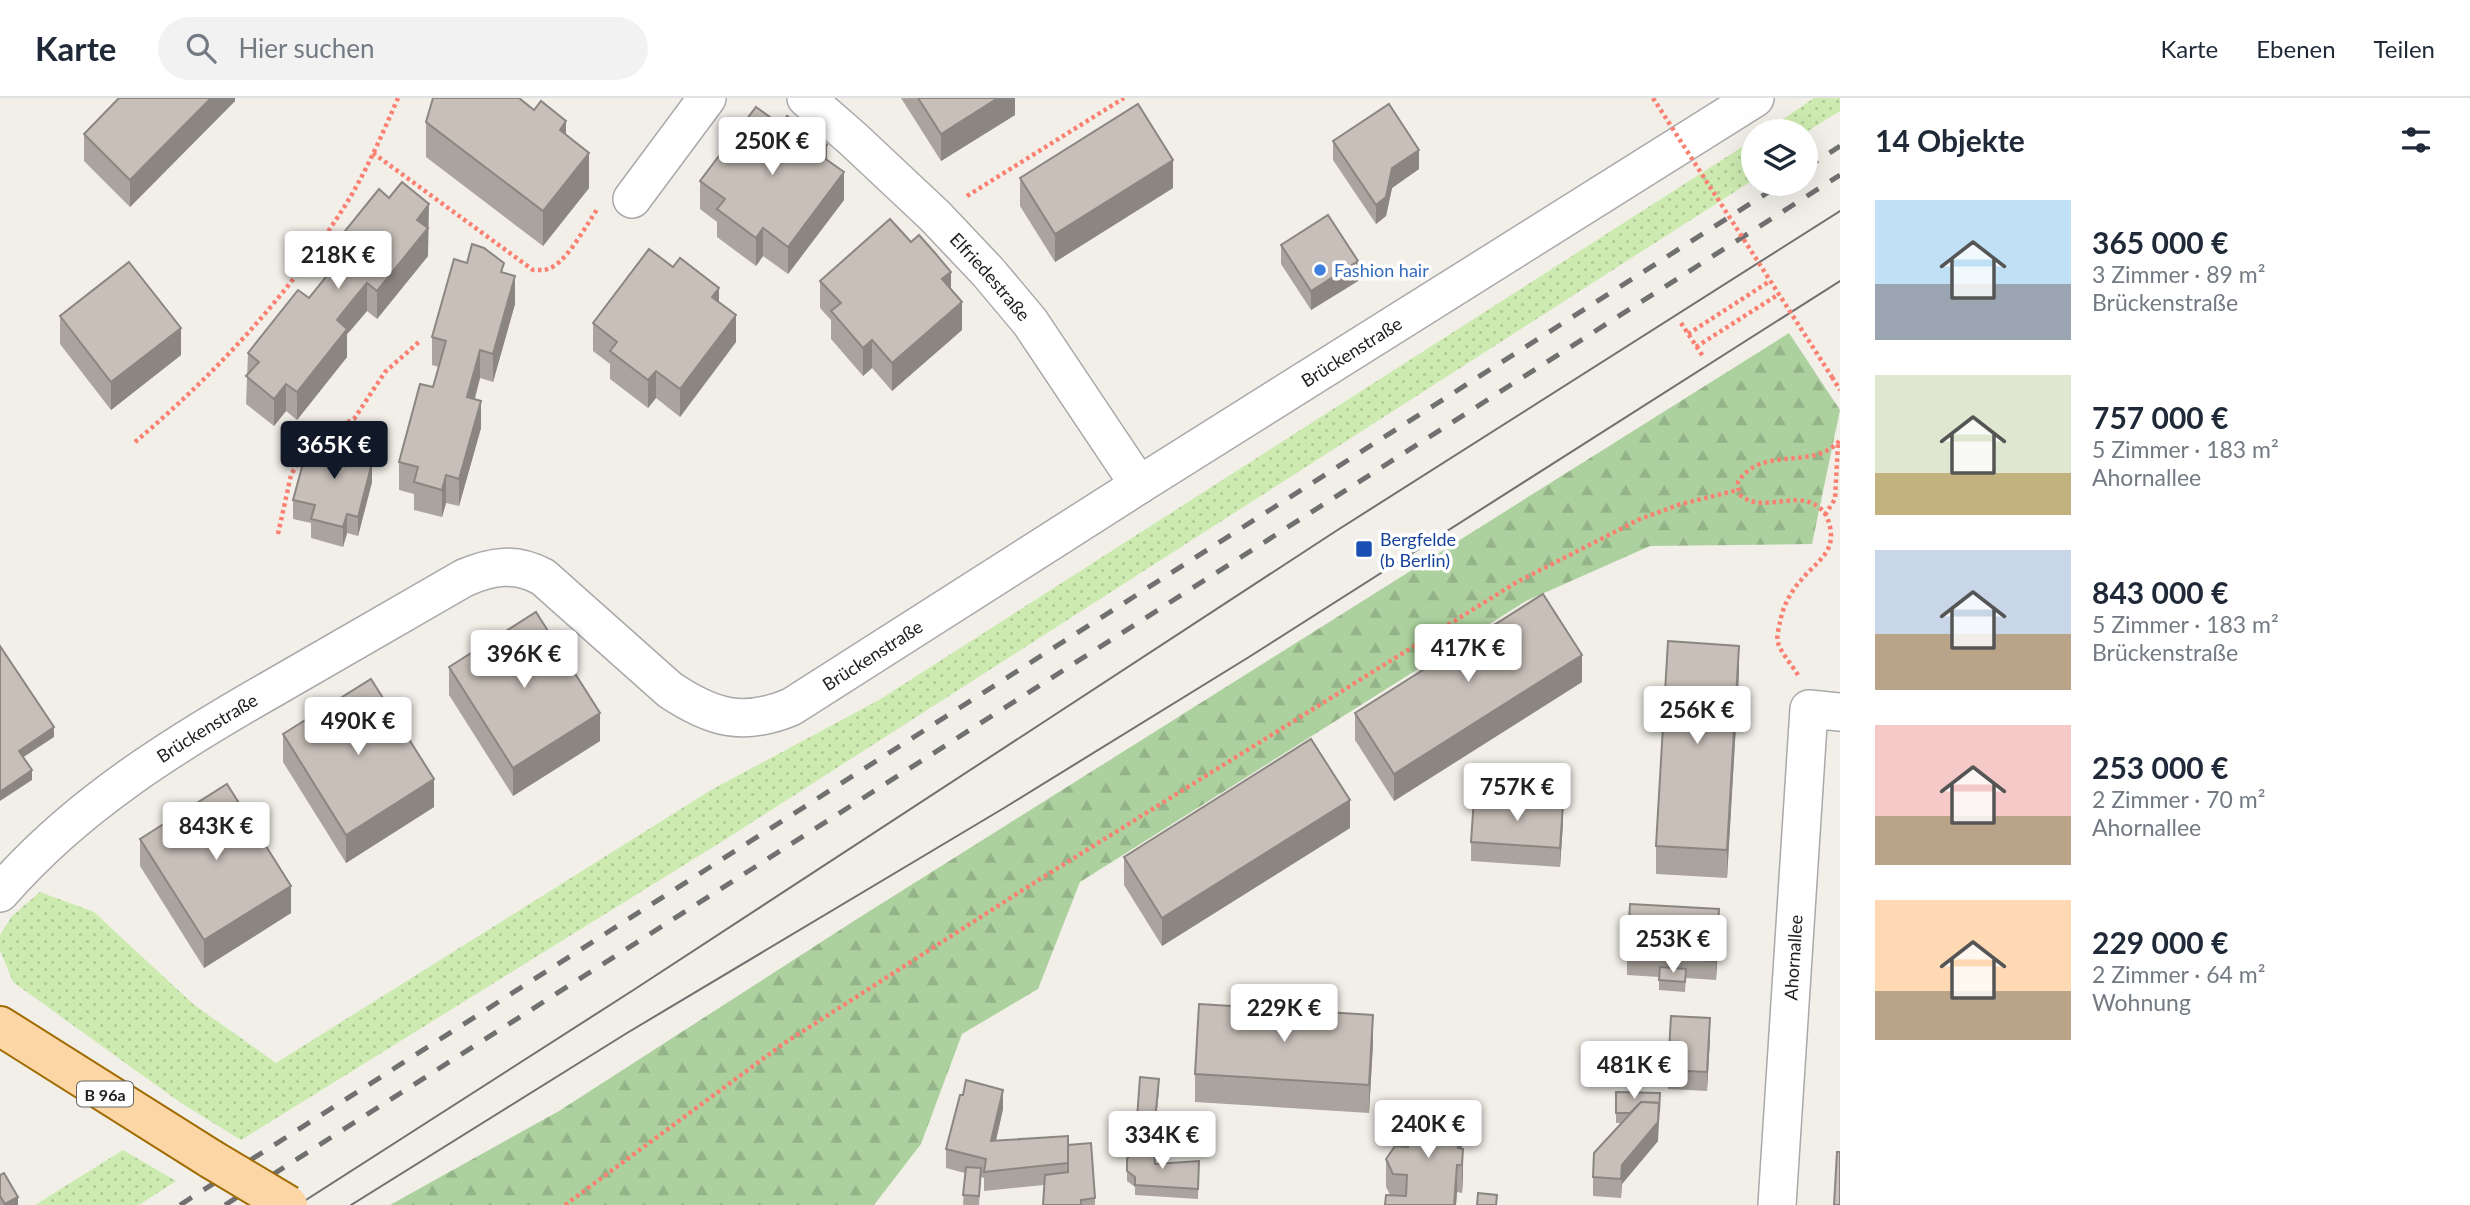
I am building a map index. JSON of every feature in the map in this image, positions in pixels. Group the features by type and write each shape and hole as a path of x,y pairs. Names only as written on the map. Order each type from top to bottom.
{"main road":[{"name":"B 96a","path":"0,1026 288,1205"}],"street":[{"path":"632,199 707,98"},
{"name":"Elfriedestraße","path":"806,98 935,216 988,272 1030,322 1139,485"},
{"name":"Brückenstraße","path":"0,893 73,820 140,770 222,717 464,578 485,569 518,567 543,577 670,690 692,705 716,715 741,719 768,717 791,707 1755,98"},
{"name":"Ahornallee","path":"1777,1205 1824,710"}],"path":[{"path":"135,442 212,373 265,316 305,264 342,211 398,98"},
{"path":"935,216 1124,98"},
{"path":"1653,98 1840,390"},
{"path":"373,153 533,270 544,271 562,260 614,187 632,199"},
{"path":"1688,334 1770,281"},
{"path":"1696,347 1779,294"},
{"path":"1681,323 1703,358"},
{"path":"278,534 292,475 306,449 316,440 354,419 384,372 421,341"},
{"path":"1777,642 1781,617 1788,598 1830,550 1832,531 1825,515 1808,501 1792,499 1755,502 1742,497 1738,482 1743,474 1756,464 1774,459 1817,455 1830,450 1839,442"},
{"path":"1825,515 1835,499 1839,442"},
{"path":"565,1205 783,1044 1029,886 1517,583 1640,519 1681,504 1738,490"}],"green space":[{"path":"1814,98 1840,98 1840,111 1818,125 1818,119 1783,119"},
{"path":"1741,148 1741,188 726,839 241,1140 181,1103 13,982 0,950 0,935 12,916 40,892 94,912 193,1004 276,1063 711,790 879,700"},
{"path":"1789,333 1840,410 1812,544 1650,546 1526,601 1080,882 1038,989 962,1034 921,1144 874,1205 390,1205 559,1111 857,919"},
{"path":"123,1150 176,1181 139,1205 35,1205"}],"building":[{"path":"119,98 211,98 130,180 84,134"},
{"path":"433,98 519,98 534,110 541,101 566,121 560,130 589,153 543,211 426,122"},
{"path":"918,98 998,98 941,134"},
{"path":"1138,104 1173,160 1055,234 1020,178"},
{"path":"1389,104 1419,150 1392,168 1386,197 1376,205 1333,141"},
{"path":"756,107 781,125 787,116 827,145 820,155 844,172 788,247 763,228 756,238 717,209 725,199 700,181"},
{"path":"402,182 429,204 417,220 428,228 377,291 367,283 352,301 337,320 347,329 297,392 286,384 274,399 246,376 259,362 248,353 298,290 309,298 339,261 328,252 379,189 389,198"},
{"path":"1328,215 1358,261 1311,291 1281,245"},
{"path":"890,219 911,242 919,235 935,253 951,272 942,279 962,302 892,363 872,340 863,348 831,311 841,303 820,281"},
{"path":"472,244 484,248 504,263 501,272 515,276 493,354 480,350 467,397 481,401 459,479 446,475 442,490 414,482 418,467 399,462 420,384 433,387 446,341 432,337 454,259 467,263"},
{"path":"649,249 673,267 680,258 719,288 712,297 736,315 680,389 656,371 648,380 610,351 617,342 593,323"},
{"path":"129,262 181,328 111,382 60,316"},
{"path":"333,438 365,447 362,460 372,463 358,517 347,514 343,527 311,519 315,505 293,500 308,445 329,451"},
{"path":"1543,594 1582,655 1394,774 1355,713"},
{"path":"536,612 600,713 513,768 449,667"},
{"path":"1668,641 1739,646 1727,850 1656,846"},
{"path":"0,646 54,727 19,751 32,770 0,792"},
{"path":"371,679 434,779 346,835 283,734"},
{"path":"1311,739 1350,800 1162,918 1124,857"},
{"path":"227,784 291,886 204,940 140,839"},
{"path":"1474,798 1563,804 1560,848 1471,842"},
{"path":"1630,904 1719,909 1716,961 1627,956"},
{"path":"1660,967 1686,969 1685,982 1659,980"},
{"path":"1199,1004 1373,1015 1369,1085 1195,1074"},
{"path":"1671,1016 1710,1018 1707,1072 1668,1070"},
{"path":"1140,1077 1159,1079 1155,1120 1137,1119"},
{"path":"966,1080 1003,1090 991,1141 1068,1136 1068,1163 984,1172 986,1159 946,1149"},
{"path":"1616,1092 1660,1093 1659,1112 1659,1103 1641,1102 1630,1113 1616,1113"},
{"path":"1641,1102 1659,1103 1658,1122 1622,1165 1621,1179 1593,1177 1594,1153"},
{"path":"1418,1108 1449,1110 1448,1120 1462,1121 1459,1124 1458,1148 1463,1149 1462,1165 1457,1165 1454,1205 1385,1205 1386,1195 1406,1196 1407,1175 1393,1174 1386,1159 1395,1146 1408,1147 1411,1117 1417,1118"},
{"path":"1091,1143 1095,1198 1081,1200 1081,1205 1043,1205 1045,1175 1068,1172 1068,1145"},
{"path":"1154,1144 1155,1164 1199,1161 1198,1189 1135,1185 1135,1177 1127,1171 1127,1159 1133,1151 1147,1150"},
{"path":"1837,1152 1840,1152 1840,1205 1834,1205"},
{"path":"966,1167 981,1168 979,1196 963,1195"},
{"path":"4,1173 18,1197 5,1204 0,1196 0,1175"},
{"path":"1478,1193 1497,1195 1496,1205 1477,1205"}],"tram line":[{"path":"298,1205 635,989 1336,531 1840,211"},
{"path":"351,1205 627,1033 1004,808 1249,657 1840,281"}],"railway":[{"path":"1818,160 1840,146"},
{"path":"225,1205 1840,175"},
{"path":"180,1205 1762,196"}],"place":[{"name":"Fashion hair","path":"1320,270"},
{"name":"Bergfelde (b Berlin)","path":"1364,549"}]}
